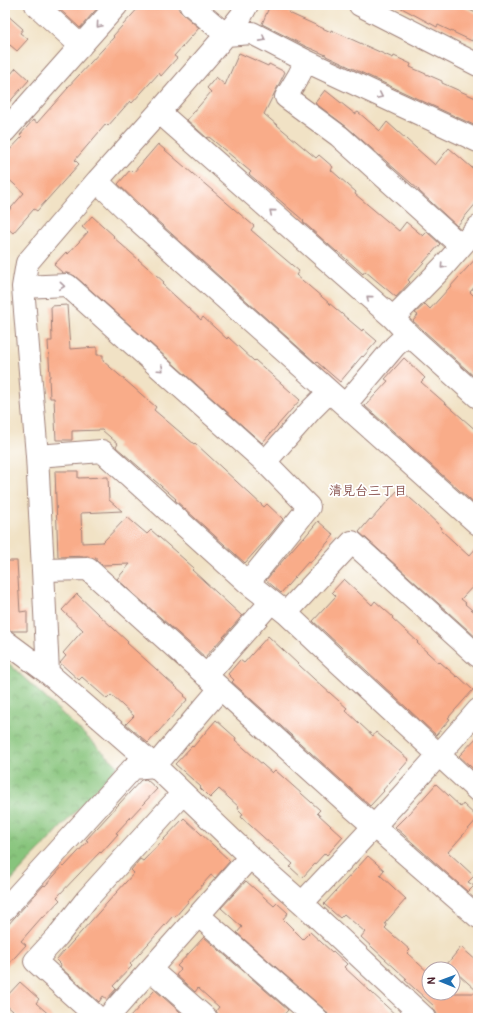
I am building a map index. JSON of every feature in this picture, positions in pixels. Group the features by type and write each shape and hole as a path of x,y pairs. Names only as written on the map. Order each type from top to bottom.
{"street":[{"path":"36,5 81,46"},
{"path":"7,124 81,46 117,5"},
{"path":"191,5 226,35 252,33 306,61 478,141"},
{"path":"48,673 44,570 37,456 23,286 27,263 226,35 241,16 247,5"},
{"path":"360,5 478,65"},
{"path":"306,61 286,96 339,136 461,246"},
{"path":"159,112 393,318 408,334 478,397"},
{"path":"97,181 147,228 478,524"},
{"path":"393,318 443,267 478,226"},
{"path":"23,286 67,286 265,462 309,507 248,583"},
{"path":"265,462 312,410 337,398 408,334"},
{"path":"37,456 102,451 248,583 279,607 478,791"},
{"path":"5,909 133,768 155,766 196,716 213,682 279,607 352,542 478,656"},
{"path":"44,570 88,569 478,918"},
{"path":"5,641 48,673 155,766 250,857 302,903 425,1018"},
{"path":"302,903 439,755 478,710"},
{"path":"98,1018 35,961 57,937 87,899 183,793"},
{"path":"107,1018 250,857"},
{"path":"198,915 316,1018"},
{"path":"151,970 206,1018"}],"green space":[{"path":"5,660 118,766 5,887"}],"building":[{"path":"55,5 100,5 80,28"},
{"path":"141,5 179,5 179,10 199,28 174,56 177,58 161,76 159,73 132,103 130,101 108,126 106,124 75,160 79,164 37,211 34,209 13,233 5,226 5,215 24,193 5,176 5,155 22,137 20,135 33,120 37,123"},
{"path":"270,5 278,5 291,11 289,13 331,32 331,30 393,58 394,56 411,64 410,67 478,99 478,127 305,46 262,24"},
{"path":"396,5 459,5 478,14 478,27 472,41 438,25 437,27"},
{"path":"5,13 23,29 20,33 28,39 17,51 10,45 5,50"},
{"path":"239,53 268,66 269,64 285,72 264,114 316,158 319,155 333,167 331,170 356,192 355,194 399,231 406,222 423,236 427,232 440,244 408,280 410,282 396,297 365,271 363,274 337,252 303,222 304,221 249,174 251,172 209,137 207,138 187,120 211,92 207,88 216,77 225,85"},
{"path":"16,68 29,80 5,107 5,81"},
{"path":"325,90 355,114 358,112 380,131 387,122 435,165 449,148 478,173 478,201 457,226 419,190 347,127 315,103"},
{"path":"158,144 254,226 251,230 299,271 296,275 362,331 363,329 377,341 340,382 317,362 316,363 118,184 130,170 133,173"},
{"path":"92,216 114,236 113,237 164,282 162,284 201,320 203,317 227,339 228,337 300,400 262,443 75,276 63,273 54,265 66,252 68,254 88,232 82,227"},
{"path":"478,256 478,283 470,292 478,300 478,380 413,321 418,315 415,313 425,304 430,309"},
{"path":"67,305 70,349 97,347 97,355 103,355 103,361 156,407 154,410 194,444 195,443 264,507 267,504 283,519 245,563 175,500 176,499 116,447 118,444 102,430 72,431 72,440 56,440 54,398 50,398 48,341 52,341 51,306"},
{"path":"404,358 425,378 421,382 478,432 478,507 365,406 388,381 385,379"},
{"path":"55,471 78,471 78,478 108,477 109,500 122,511 81,513 82,543 103,542 127,517 147,534 151,530 194,568 192,570 242,616 205,657 117,579 130,564 102,565 96,560 96,557 91,558 88,556 58,557"},
{"path":"397,491 401,495 403,492 418,505 442,528 441,530 469,556 478,546 478,581 461,599 478,615 478,639 359,532"},
{"path":"318,521 334,535 281,593 266,580"},
{"path":"5,561 17,561 20,612 27,611 27,631 13,631 5,629"},
{"path":"344,579 372,605 375,601 439,663 440,662 457,677 458,676 473,690 448,718 450,719 436,735 313,621 336,596 332,592"},
{"path":"77,594 128,642 127,643 188,699 148,743 126,724 134,716 111,695 107,699 82,677 79,680 60,663 66,656 63,653 83,630 62,610"},
{"path":"268,636 347,708 345,710 373,736 376,732 409,760 370,806 232,682 234,680 228,674 240,660 244,663"},
{"path":"216,720 236,738 235,740 272,773 275,770 320,810 317,813 343,837 327,855 325,853 302,878 290,867 293,864 241,817 243,814 238,809 239,807 219,789 210,798 200,788 201,787 175,764 192,746 193,747"},
{"path":"478,736 478,773 459,756"},
{"path":"146,779 157,789 116,833 118,834 101,853 100,852 57,897 60,900 43,918 42,917 21,941 26,945 5,968 5,926 6,927 63,866 64,867 88,841 86,840 141,780"},
{"path":"436,784 461,807 463,804 478,818 448,852 474,876 468,882 474,886 468,892 395,827"},
{"path":"184,818 230,861 215,878 211,875 175,917 173,916 130,964 132,966 113,986 116,989 107,999 103,996 99,1002 60,967 61,965 56,960 134,873 131,870 140,859 143,861"},
{"path":"368,856 384,870 380,875 406,899 385,923 387,926 385,928 410,950 407,953 421,966 421,994 405,980 407,979 361,937 365,932 344,914 340,918 324,904"},
{"path":"246,881 274,906 277,903 288,913 283,919 303,939 310,932 332,952 333,951 347,964 344,967 399,1018 330,1018 324,1009 237,933 242,927 221,908"},
{"path":"204,937 288,1010 281,1018 218,1018 216,1011 219,1007 198,988 195,992 176,975 181,969 177,966"},
{"path":"461,947 478,962 478,992 461,977 461,961 449,961"},
{"path":"20,982 39,999 36,1003 53,1018 21,1018 5,1004 5,998"},
{"path":"155,990 187,1018 129,1018"},
{"path":"461,993 478,993 478,1018 437,1018 437,1014 433,1008 434,1006 428,1001 461,1001"}],"district":[{"name":"清見台三丁目","path":"368,490"}]}
